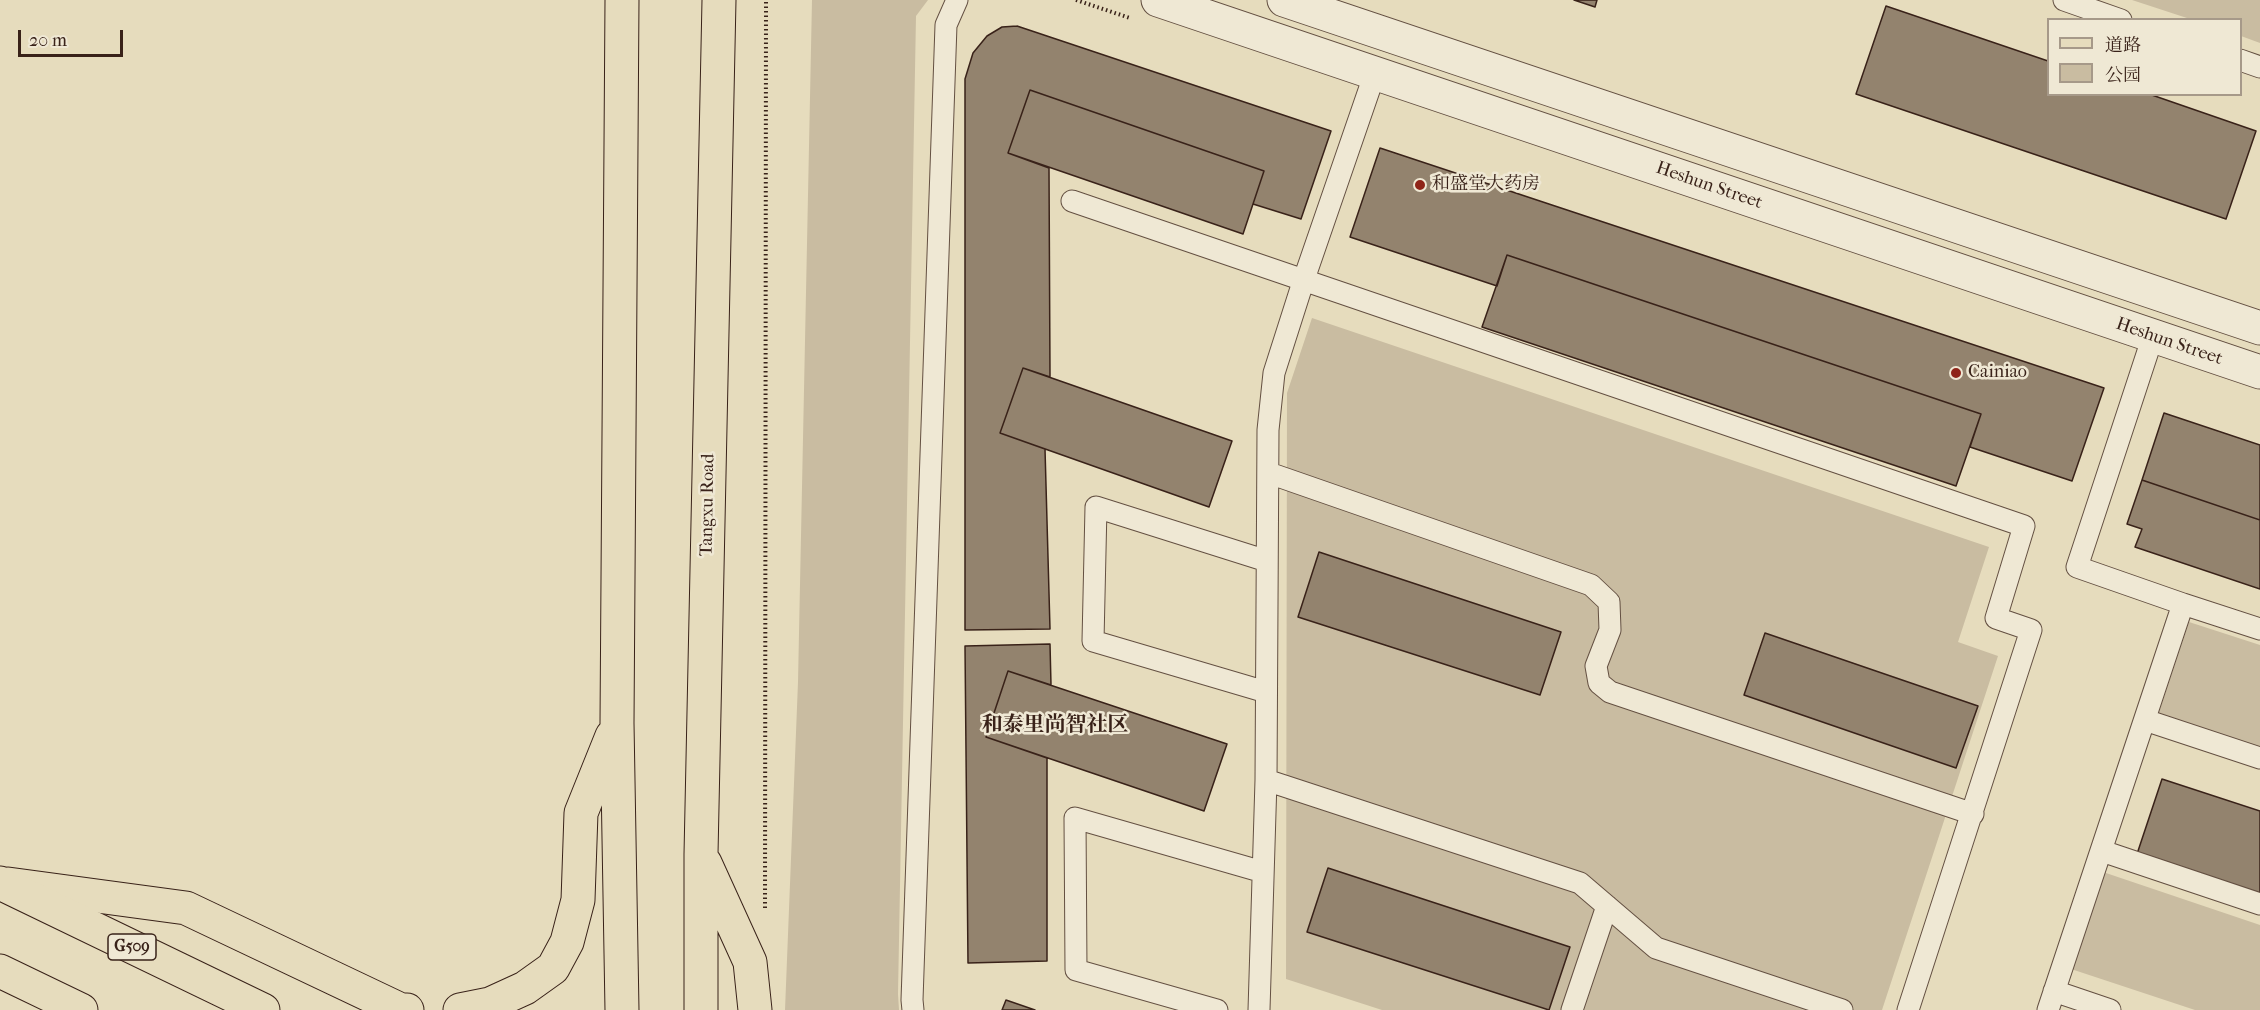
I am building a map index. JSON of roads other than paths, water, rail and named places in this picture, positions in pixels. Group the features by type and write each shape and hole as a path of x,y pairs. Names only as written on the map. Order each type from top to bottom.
{"main road":[{"path":"622,0 617,723 622,1010"},
{"name":"Tangxu Road","path":"701,1010 701,854 719,0"},
{"path":"460,1010 499,1000 525,988 553,968 567,942 578,900 581,813 617,723"},
{"path":"701,854 750,963 755,1010"},
{"path":"0,883 186,908 401,1010 407,1010"},
{"name":"G509","path":"0,883 263,1010"},
{"path":"0,971 81,1010"}],"street":[{"name":"Heshun Street","path":"1158,0 2260,372"},
{"path":"1284,0 2260,328"}],"lane":[{"path":"914,1010 912,1000 946,26 957,0"},
{"path":"2064,0 2115,18"},
{"path":"2242,60 2260,67"},
{"path":"1259,1010 1266,780 1268,430 1274,373 1375,73"},
{"path":"1072,201 2024,526 1996,618 2031,630 1908,1010"},
{"path":"2153,336 2078,567 2260,629"},
{"path":"1269,474 1591,585 1609,602 1610,630 1596,666 1599,683 1610,692 1973,814"},
{"path":"1266,692 1093,641 1096,507 1267,561"},
{"path":"2110,1010 2051,1001 2183,604"},
{"path":"2145,720 2260,758"},
{"path":"1266,780 1580,883 1656,948 1842,1010"},
{"path":"1217,1010 1076,970 1075,818 1263,872"},
{"path":"2102,851 2260,904"},
{"path":"1572,1010 1607,906"}],"place":[{"name":"和盛堂大药房","path":"1420,185"},
{"name":"Cainiao","path":"1956,373"}],"district":[{"name":"和泰里尚智社区","path":"1055,726"}]}
